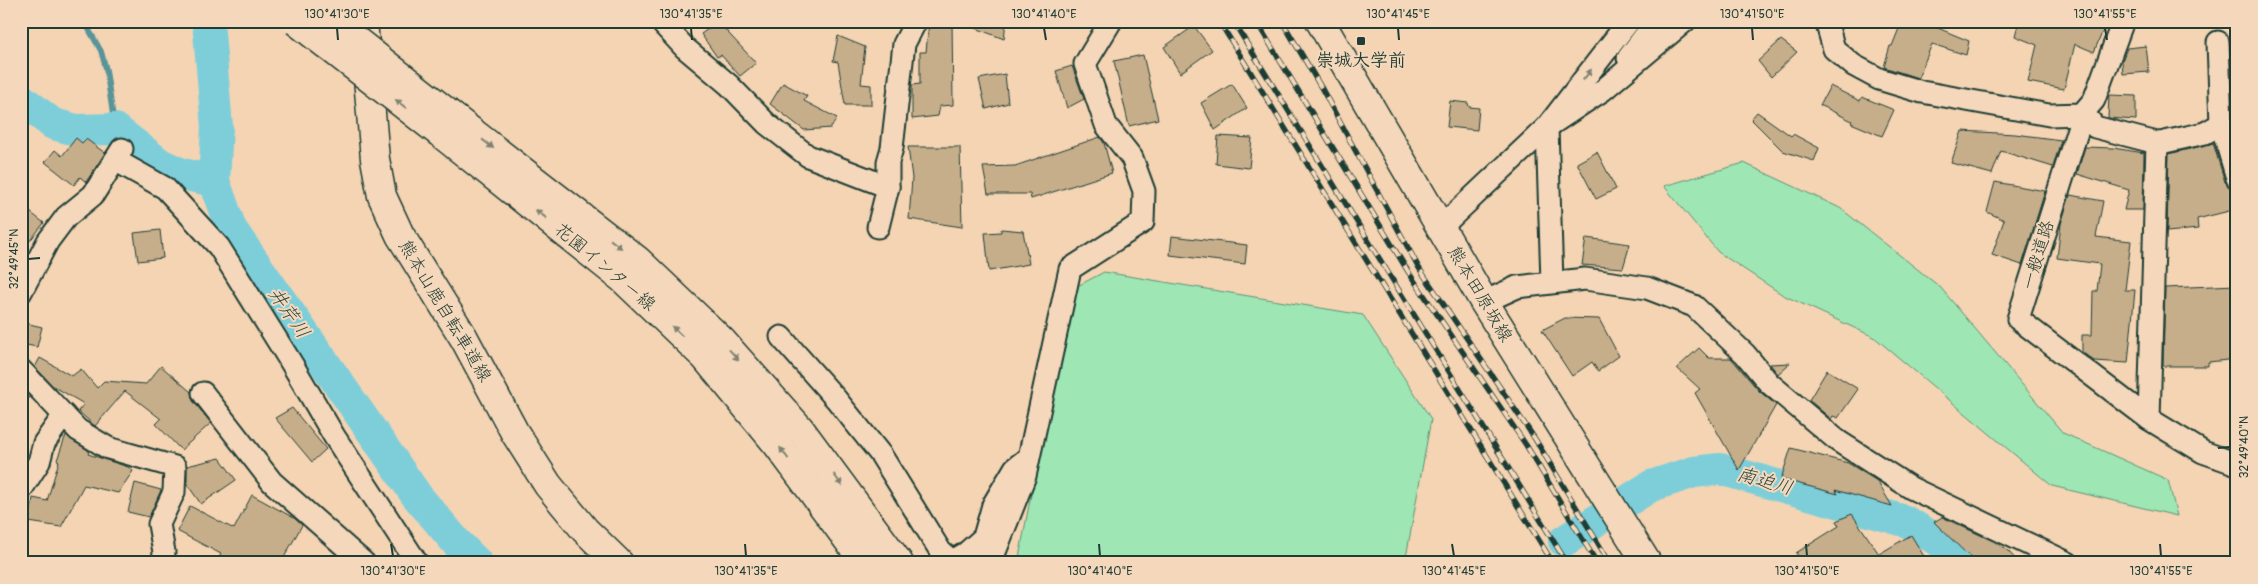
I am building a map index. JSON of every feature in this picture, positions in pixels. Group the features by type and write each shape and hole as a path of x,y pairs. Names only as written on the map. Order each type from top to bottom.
{"main road":[{"name":"花園インター線","path":"296,21 637,260 722,342 800,429 899,563"},
{"name":"花園インター線","path":"331,21 444,124 623,279 705,357 777,444 864,563"},
{"name":"熊本山鹿自転車道線","path":"364,21 375,159 382,196 400,235 464,338 515,433 548,484 585,530 619,563"},
{"name":"熊本田原坂線","path":"1320,21 1484,302 1648,563"}],"street":[{"path":"660,21 685,48 729,85 767,124 808,156 888,187"},
{"path":"878,227 888,187 888,162 892,148 904,44 916,21"},
{"path":"986,563 996,552 1025,476 1070,269 1143,222 1144,191 1132,158 1106,125 1085,64 1111,21"},
{"path":"1552,282 1547,128 1629,21"},
{"path":"1603,90 1656,21"},
{"path":"1440,228 1547,128 1603,90 1685,21"},
{"path":"1826,21 1834,49 1853,66 1879,79 1922,92 2049,114 2083,113 2094,100 2124,21"},
{"path":"2218,42 2221,124 2237,178"},
{"path":"2083,113 2095,128 2156,144 2204,133 2221,124"},
{"name":"一般道路","path":"2083,113 2018,319 2149,419 2203,452 2237,464"},
{"path":"2149,419 2156,144"},
{"path":"21,292 48,241 66,217 94,195 119,155 165,188 219,248 292,364 334,436 417,563"},
{"path":"1484,302 1517,287 1584,279 1647,288 1694,306 1745,354 1769,383 1838,441 1911,488 2068,563"},
{"path":"781,337 836,399 881,455 941,552 952,561 966,553 984,537 993,505 1016,468 1030,457"},
{"path":"21,370 78,430 108,448 175,466 174,492 159,524 164,552 163,563"},
{"path":"203,393 272,482 364,563"},
{"path":"21,490 39,462 44,443 64,416"}],"green space":[{"path":"1744,163 1840,208 1940,287 2063,433 2168,480 2177,516 2052,486 1874,337 1783,295 1718,252 1664,186"},
{"path":"1104,272 1363,315 1431,419 1405,563 1018,563 1070,290"}],"building":[{"path":"929,21 952,21 953,105 940,106 938,116 912,119 912,85 920,84 920,52 926,52"},
{"path":"1006,21 1004,39 960,22"},
{"path":"1902,21 1921,21 1969,41 1966,55 1932,44 1918,78 1884,67 1890,46 1892,46"},
{"path":"2019,21 2107,21 2094,52 2075,44 2064,89 2028,82 2037,45 2015,36"},
{"path":"718,22 756,63 740,76 721,55 717,57 701,34"},
{"path":"1194,26 1212,50 1180,73 1164,47"},
{"path":"838,36 865,47 861,84 871,85 871,105 845,105 838,62 833,61"},
{"path":"1781,40 1797,52 1771,77 1758,61"},
{"path":"2146,46 2149,72 2123,74 2122,61 2127,48"},
{"path":"1143,55 1158,119 1129,126 1114,61"},
{"path":"1072,66 1084,99 1067,108 1056,71"},
{"path":"1005,74 1008,103 986,109 979,79"},
{"path":"783,83 807,96 804,101 837,118 831,128 804,130 770,104"},
{"path":"1232,84 1247,108 1215,130 1201,103"},
{"path":"1830,86 1860,101 1862,97 1894,110 1882,136 1851,123 1852,121 1820,105"},
{"path":"2109,95 2136,96 2136,120 2108,118"},
{"path":"1450,101 1468,103 1469,107 1479,108 1477,130 1447,127"},
{"path":"1757,112 1791,136 1793,134 1819,148 1814,161 1783,151 1751,119"},
{"path":"1962,131 2015,134 2061,140 2053,167 2001,151 1992,174 1951,163"},
{"path":"1218,136 1252,138 1249,168 1216,164"},
{"path":"1100,137 1104,143 1112,173 1031,199 1030,194 988,194 983,167 1015,166"},
{"path":"76,138 82,143 86,139 105,153 86,182 80,177 74,185 45,162 55,150 62,156"},
{"path":"2213,143 2225,182 2232,189 2237,209 2197,219 2198,229 2167,232 2169,154"},
{"path":"908,147 960,147 962,227 909,219 912,178"},
{"path":"2085,147 2113,148 2144,153 2143,210 2124,210 2129,190 2077,174"},
{"path":"1597,152 1616,189 1596,199 1577,163"},
{"path":"1995,182 2045,191 2022,265 1992,255 2004,220 1987,212"},
{"path":"2070,195 2103,201 2096,237 2131,241 2125,290 2135,290 2128,363 2094,361 2082,352 2082,335 2092,335 2093,291 2097,291 2100,264 2057,258 2061,224"},
{"path":"21,205 44,223 21,252"},
{"path":"1001,229 1023,231 1029,264 989,271 985,233 1001,232"},
{"path":"160,230 163,258 138,261 134,233"},
{"path":"1172,236 1247,245 1245,264 1170,255"},
{"path":"1586,238 1630,244 1623,268 1582,265"},
{"path":"2237,285 2237,359 2208,362 2208,366 2163,366 2165,288"},
{"path":"1565,318 1599,319 1619,356 1598,371 1592,362 1572,376 1542,330"},
{"path":"21,322 42,327 37,347 21,344"},
{"path":"1699,348 1709,358 1731,358 1759,391 1776,405 1739,470 1695,393 1700,389 1677,368"},
{"path":"40,358 72,376 81,369 97,388 104,381 146,384 161,366 191,392 193,401 211,423 181,450 156,424 161,419 125,391 95,426 78,411 84,404 53,386 35,367"},
{"path":"1790,363 1778,374 1770,364"},
{"path":"1827,370 1858,389 1838,418 1833,416 1831,419 1809,400"},
{"path":"21,390 30,397 21,408"},
{"path":"292,408 326,449 312,462 275,418"},
{"path":"66,435 89,451 88,454 128,467 133,471 118,493 84,485 61,527 29,522 33,498 47,501 59,461 57,460"},
{"path":"1791,448 1848,463 1877,481 1892,506 1835,490 1838,494 1781,479"},
{"path":"220,458 236,480 201,504 187,484 187,466"},
{"path":"135,483 161,490 149,517 128,512"},
{"path":"252,495 294,518 302,525 281,563 216,563 221,554 177,531 190,506 234,529"},
{"path":"1852,514 1879,554 1911,535 1928,563 1802,563 1796,553 1839,526 1836,521"},
{"path":"1942,517 1995,542 2008,551 2019,563 1976,563 1934,522"}],"waterway":[{"path":"84,21 101,51 106,69 115,129"},
{"name":"井芹川","path":"208,21 217,127 214,181 231,229 417,496 457,543 477,563"},
{"path":"21,99 53,124 76,130 115,129 160,164 182,174 214,181"},
{"name":"南迫川","path":"1564,541 1651,486 1694,472 1720,469 1905,521 1939,541 1966,563"}],"railway":[{"path":"1219,21 1553,563"},
{"path":"1233,21 1567,563"},
{"path":"1256,21 1409,273 1526,445 1597,563"},
{"path":"1282,21 1322,89 1419,268 1535,439 1610,563"}],"place":[{"name":"崇城大学前","path":"1361,41"}]}
